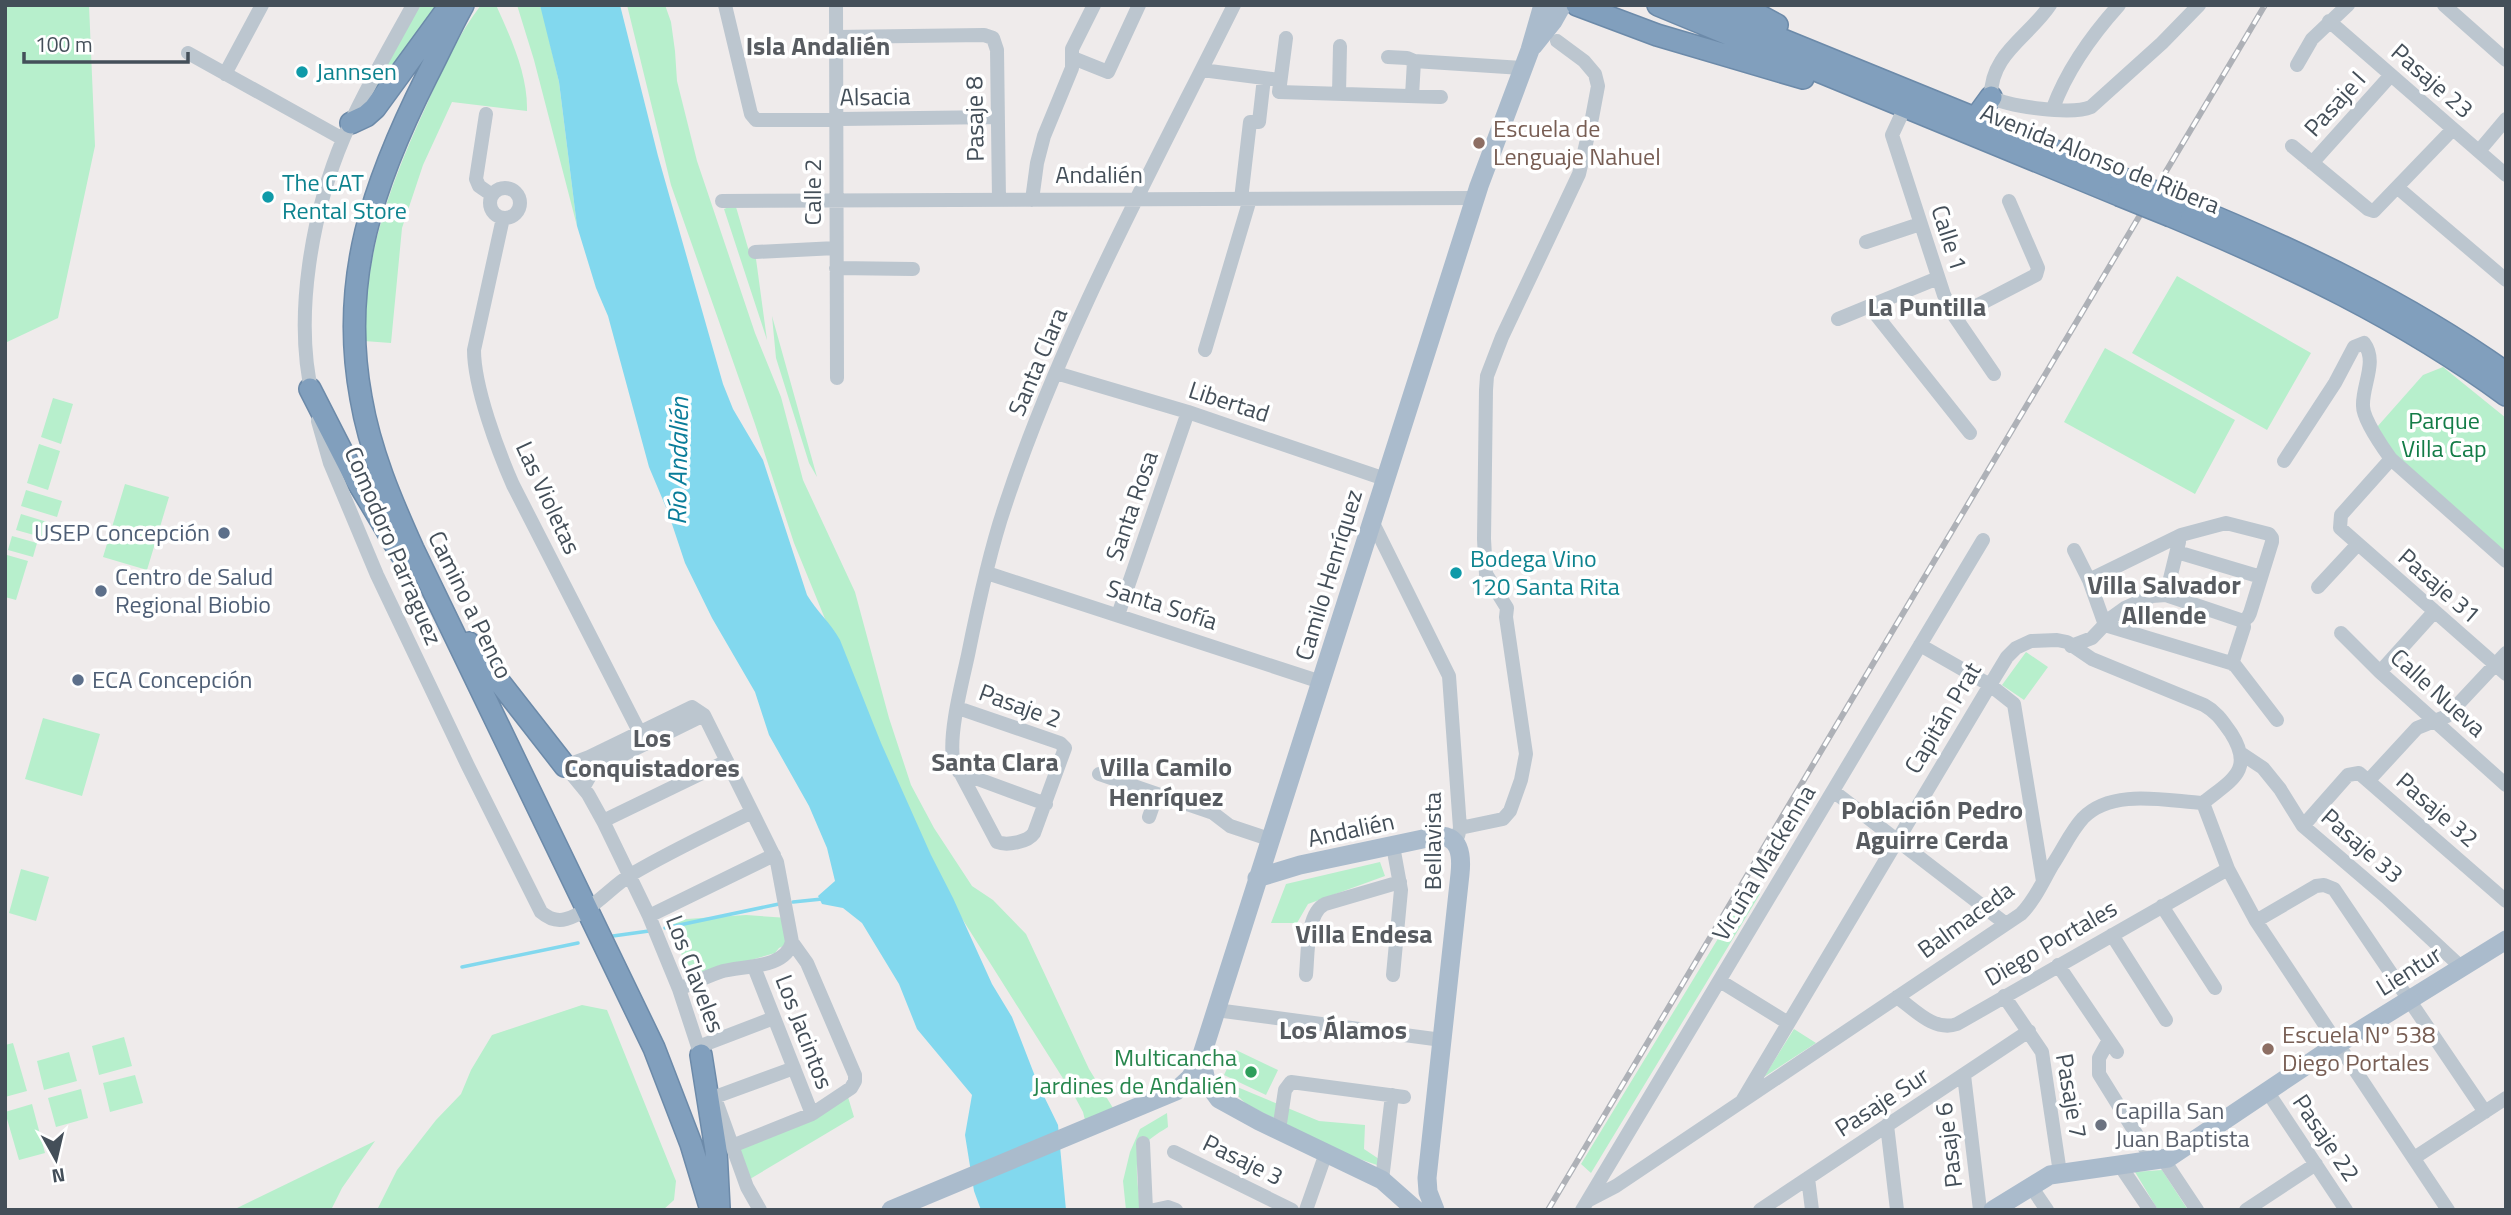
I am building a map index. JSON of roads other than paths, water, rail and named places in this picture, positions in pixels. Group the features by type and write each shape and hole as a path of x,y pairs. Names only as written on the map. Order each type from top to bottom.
{"highway":[{"path":"1577,5 1704,50 1895,97"},
{"name":"Avenida Alonso de Ribera","path":"1658,5 2175,209 2357,300 2427,342 2506,395"},
{"name":"Avenida Alonso de Ribera","path":"1697,5 1895,97 1976,118 2124,188"},
{"path":"1740,5 1895,97"},
{"path":"347,131 375,108 454,6"},
{"name":"Camino a Penco","path":"454,6 398,104 373,164 355,222 343,295 342,353 354,424 368,471 401,554 581,912 641,1018 667,1077 697,1162 710,1210"},
{"name":"Camino a Penco","path":"454,6 380,178 361,250 355,312 357,372 372,446 398,516 657,1082 679,1141 699,1210"},
{"path":"1976,118 1991,97"},
{"name":"Avenida Alonso de Ribera","path":"2175,209 2266,237 2359,283 2429,323 2506,373"},
{"path":"310,389 356,479 401,554"},
{"path":"438,601 470,646 565,765"},
{"path":"700,1051 716,1150 719,1210"}],"main road":[{"name":"Camilo Henríquez","path":"891,1210 1176,1091 1190,1077 1201,1057 1256,878 1476,198 1543,5"},
{"name":"Camilo Henríquez","path":"1526,59 1562,5"},
{"name":"Andalién","path":"1256,878 1285,872 1300,865 1457,835"},
{"name":"Bellavista","path":"1427,1178 1461,865 1457,835"},
{"path":"1269,839 1280,856 1300,865"},
{"name":"Lientur","path":"2158,1160 2506,940"},
{"path":"1201,1057 1206,1081 1219,1099"},
{"path":"1176,1091 1219,1099 1382,1180 1416,1210"},
{"path":"1993,1210 2050,1175 2158,1160"},
{"path":"1382,1180 1408,1184 1427,1178 1428,1192 1435,1210"}],"street":[{"path":"225,74 262,5"},
{"name":"Comodoro Parraguez","path":"413,5 347,131 325,197 311,258 306,323 310,389 330,463 357,530 534,902 545,915 554,919 566,919 581,912"},
{"name":"Alsacia","path":"725,5 753,119 998,117"},
{"name":"Calle 2","path":"836,5 837,378"},
{"path":"1032,200 1040,150 1072,68 1072,49 1094,5"},
{"path":"1073,58 1108,72 1139,5"},
{"name":"Santa Clara","path":"956,765 952,746 958,708 975,621 1003,509 1056,373 1137,200 1234,5"},
{"path":"2050,5 2000,61 1992,81 1991,97 2005,103 2086,109 2162,43 2199,5"},
{"path":"2053,108 2084,49 2119,5"},
{"path":"2297,65 2308,45 2329,21 2348,5"},
{"path":"2444,5 2506,60"},
{"name":"Pasaje 23","path":"2329,21 2506,174"},
{"name":"Pasaje 8","path":"836,37 984,35 993,38 998,50 999,200"},
{"path":"1280,86 1286,38"},
{"path":"1457,835 1503,819 1510,811 1526,754 1506,617 1507,608 1486,574 1486,390 1487,376 1502,337 1580,174 1592,118 1598,86 1595,74 1584,61 1557,41"},
{"path":"1339,94 1340,46"},
{"path":"188,53 225,74 347,131"},
{"path":"1388,57 1408,58 1413,61 1526,59"},
{"path":"1412,96 1413,61"},
{"path":"1202,70 1264,78 1280,86 1339,94 1441,97"},
{"name":"Pasaje I","path":"2312,163 2391,75"},
{"path":"1205,351 1246,199 1250,121 1259,122 1264,78"},
{"name":"Calle 1","path":"1895,97 1892,135 1938,278 1955,317 1994,374"},
{"path":"486,114 476,179 479,186 492,195"},
{"path":"2479,151 2506,119"},
{"path":"2292,146 2371,211 2377,210 2453,129"},
{"path":"506,188 513,189 520,198 520,209 516,214 498,216 490,206 492,195 506,188"},
{"path":"2398,188 2506,280"},
{"name":"Andalién","path":"722,201 1476,198"},
{"path":"1955,317 2032,279 2037,273 2037,266 2009,201"},
{"name":"Las Violetas","path":"498,216 495,257 474,350 474,361 499,450 513,485 642,738"},
{"path":"1866,242 1920,224"},
{"path":"755,253 836,248"},
{"path":"836,268 913,269"},
{"path":"1838,319 1938,278"},
{"path":"1869,306 1970,433"},
{"path":"2284,461 2335,383 2354,346 2362,342 2369,350 2370,361 2363,408 2391,459 2506,561"},
{"name":"Libertad","path":"1056,373 1188,412 1385,479"},
{"name":"Santa Rosa","path":"1118,615 1188,412"},
{"name":"Pasaje 31","path":"2391,459 2341,515 2339,524 2342,532 2500,670"},
{"name":"Bellavista","path":"1372,521 1449,676 1457,835"},
{"path":"2089,580 2181,534 2226,523 2269,534 2272,538 2261,577 2248,617 2243,621"},
{"path":"2166,595 2181,534"},
{"name":"Vicuña Mackenna","path":"1586,1205 1983,540"},
{"path":"2318,587 2357,545"},
{"path":"2074,550 2089,580 2105,625"},
{"path":"2176,552 2261,577"},
{"name":"Santa Sofía","path":"988,573 1321,682"},
{"path":"2071,646 2092,638 2125,608 2155,595 2166,595 2243,621"},
{"path":"2380,673 2434,612"},
{"path":"2232,664 2244,627 2243,621"},
{"path":"2105,625 2238,667 2277,720"},
{"name":"Calle Nueva","path":"2341,634 2380,673 2506,785"},
{"name":"Capitán Prat","path":"1742,1101 2007,657 2021,645 2051,639 2062,640 2092,659 2210,708 2225,723 2242,754"},
{"path":"1920,645 1990,685 2011,700 2017,710 2043,881"},
{"path":"2303,826 2348,775 2359,773 2369,780 2417,728 2447,716 2500,670 2506,653"},
{"name":"Pasaje 2","path":"958,708 1060,743 1065,748 1046,804"},
{"path":"565,765 704,715 774,855 792,942 807,963 855,1075 855,1081 851,1088 812,1114 732,1146"},
{"path":"583,788 594,769 642,738"},
{"path":"2242,754 2240,767 2233,777 2203,803 2228,869 2256,921 2448,1210"},
{"name":"Pasaje 33","path":"2242,754 2263,768 2303,826 2386,897 2461,967"},
{"path":"603,821 727,761"},
{"name":"Los Claveles","path":"565,765 603,821 649,916 679,989 747,1187 760,1210"},
{"path":"956,765 1046,804 1032,837 999,844 956,765"},
{"path":"1099,775 1213,813 1234,828 1269,839"},
{"name":"Pasaje 32","path":"2369,780 2506,901"},
{"path":"1833,791 2006,924"},
{"path":"1149,817 1157,794"},
{"name":"Balmaceda","path":"1586,1205 2028,907 2076,826 2087,814 2099,807 2134,799 2203,803"},
{"path":"581,912 629,876 752,812"},
{"path":"1393,846 1400,882 1393,975"},
{"path":"649,916 774,855"},
{"name":"Diego Portales","path":"1897,997 1934,1023 1946,1026 1957,1024 2228,869"},
{"path":"1306,975 1312,920 1316,910 1325,904 1400,882"},
{"path":"2256,921 2316,886 2331,887 2337,892 2484,1112"},
{"path":"2162,906 2215,988"},
{"path":"2112,934 2166,1020"},
{"path":"679,989 718,972 754,967 780,957 789,951 792,942"},
{"path":"2058,965 2113,1046 2099,1058 2099,1074 2158,1160 2197,1210"},
{"name":"Los Jacintos","path":"754,967 812,1114"},
{"path":"1720,981 1788,1023"},
{"name":"Pasaje 7","path":"2004,996 2042,1052 2060,1173"},
{"path":"1216,1010 1442,1041"},
{"path":"700,1051 774,1018"},
{"name":"Pasaje Sur","path":"1760,1210 2029,1031"},
{"path":"715,1097 794,1068"},
{"name":"Pasaje 6","path":"1964,1074 1980,1210"},
{"path":"1279,1130 1285,1090 1291,1082 1398,1096 1382,1180"},
{"name":"Pasaje 22","path":"2267,1091 2346,1210"},
{"path":"2414,1158 2506,1098"},
{"path":"1887,1125 1897,1210"},
{"path":"1143,1143 1146,1210"},
{"name":"Pasaje 3","path":"1174,1152 1292,1210"},
{"path":"1306,1210 1325,1153"},
{"path":"2119,1164 2150,1210"},
{"path":"2246,1210 2316,1164"},
{"path":"1808,1178 1812,1210"},
{"path":"2030,1185 2047,1210"},
{"path":"1154,1210 1168,1207 1176,1210"}],"water":[{"name":"Río Andalién","path":"540,5 620,5 658,156 723,384 733,409 763,460 807,595 840,640 881,743 931,855 992,984 1012,1017 1038,1084 1058,1125 1066,1210 981,1210 974,1191 965,1135 972,1095 917,1029 899,984 862,923 843,908 822,904 818,896 835,881 827,848 809,806 769,735 755,692 712,618 685,563 649,467 608,316 596,288 577,226 559,82"}],"waterway":[{"path":"793,902 822,899"},
{"path":"665,928 779,904"},
{"path":"613,936 649,931"},
{"path":"462,967 578,943"}],"railway":[{"path":"1548,1210 2265,5"}],"place":[{"name":"Jannsen","path":"302,72"},
{"name":"Escuela de Lenguaje Nahuel","path":"1479,143"},
{"name":"The CAT Rental Store","path":"268,197"},
{"name":"USEP Concepción","path":"224,533"},
{"name":"Bodega Vino 120 Santa Rita","path":"1456,573"},
{"name":"Centro de Salud Regional Biobio","path":"101,591"},
{"name":"ECA Concepción","path":"78,680"},
{"name":"Escuela Nº 538 Diego Portales","path":"2268,1049"},
{"name":"Multicancha Jardines de Andalién","path":"1251,1072"},
{"name":"Capilla San Juan Baptista","path":"2101,1125"}],"district":[{"name":"Isla Andalién","path":"818,46"},
{"name":"La Puntilla","path":"1927,307"},
{"name":"Villa Salvador Allende","path":"2164,600"},
{"name":"Los Conquistadores","path":"652,753"},
{"name":"Santa Clara","path":"995,762"},
{"name":"Villa Camilo Henríquez","path":"1166,782"},
{"name":"Población Pedro Aguirre Cerda","path":"1932,825"},
{"name":"Villa Endesa","path":"1364,934"},
{"name":"Los Álamos","path":"1343,1030"}],"park label":[{"name":"Parque Villa Cap","path":"2444,435"}]}
